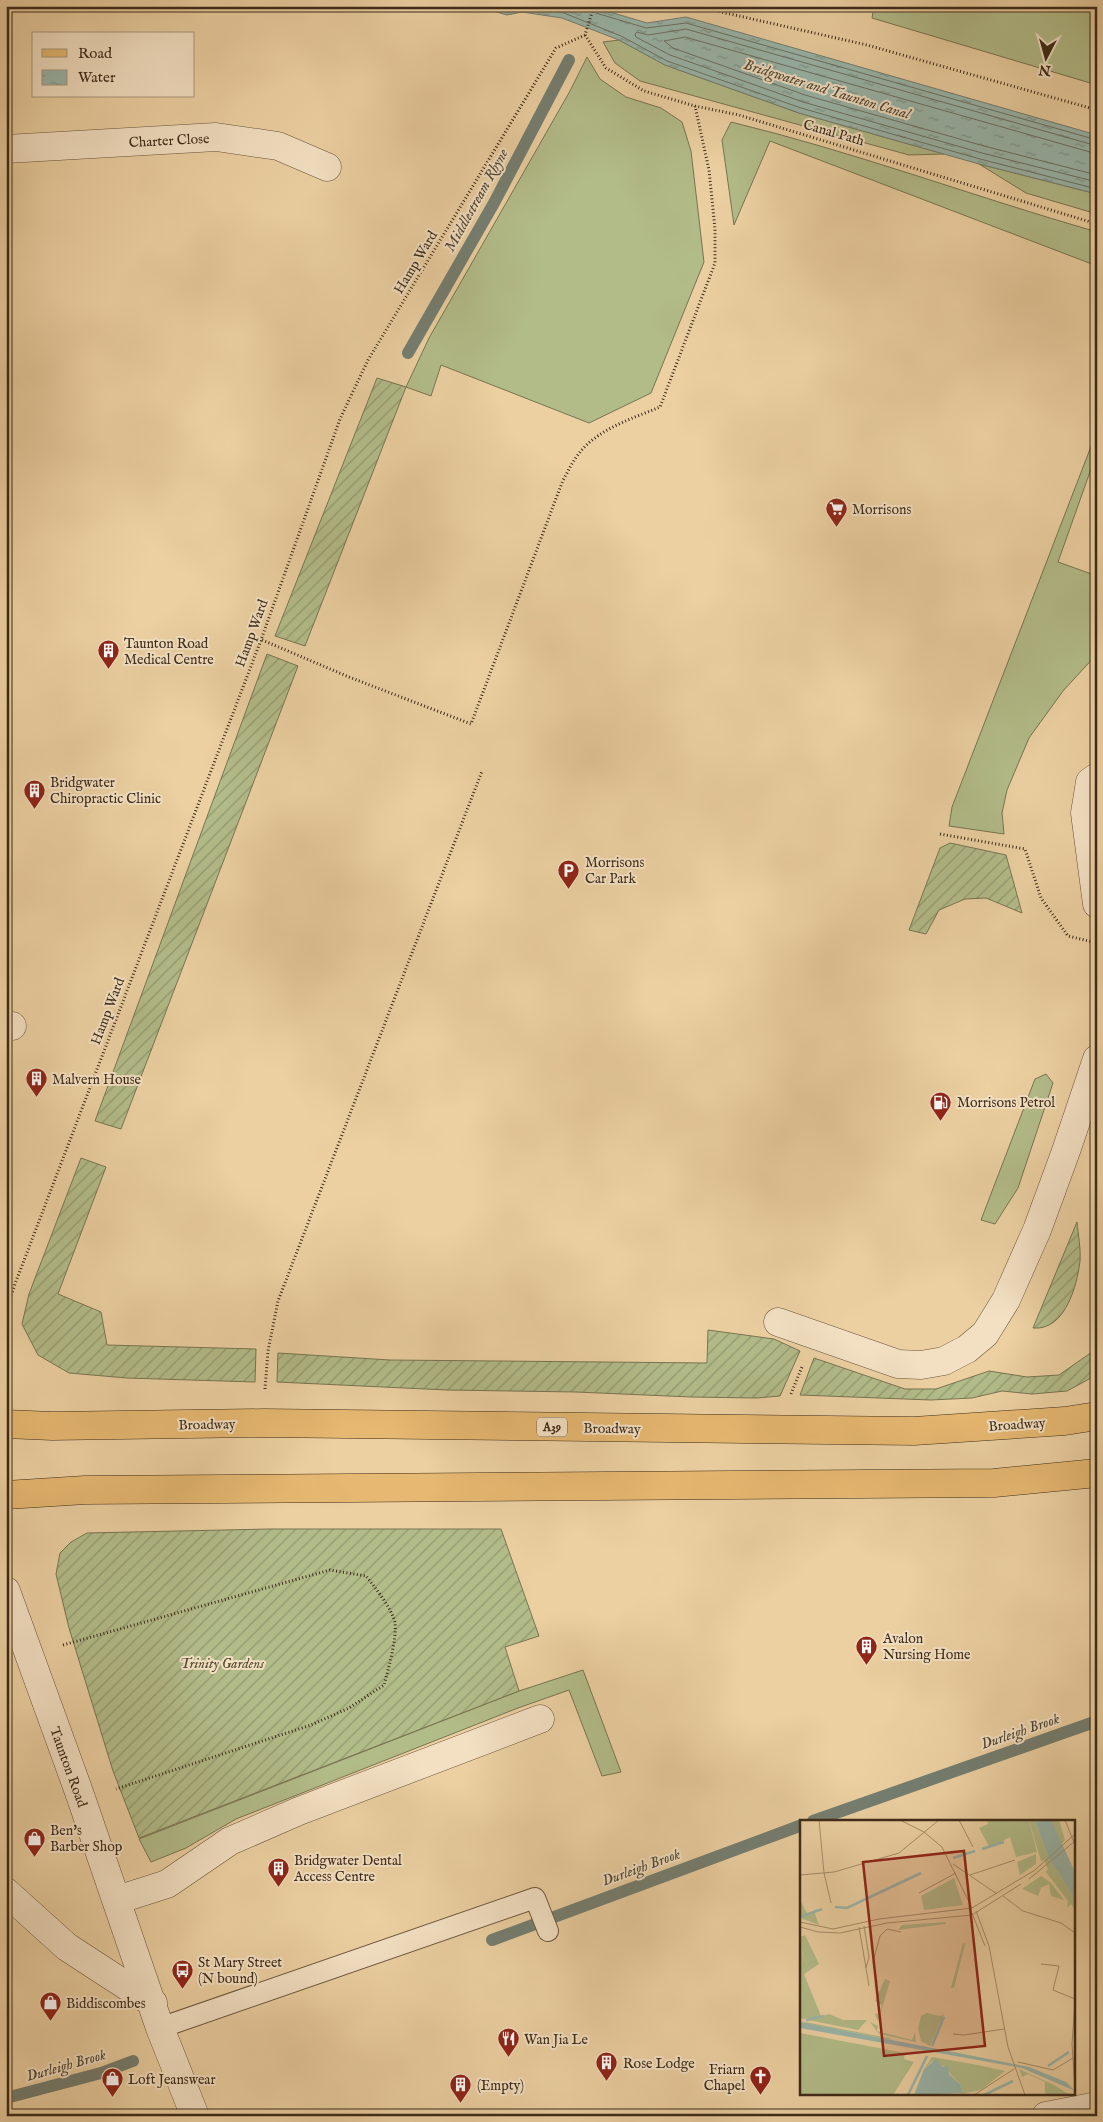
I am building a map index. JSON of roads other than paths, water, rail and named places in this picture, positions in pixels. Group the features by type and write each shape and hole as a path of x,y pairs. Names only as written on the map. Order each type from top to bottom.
{"main road":[{"name":"Broadway","path":"6,1424 52,1426 264,1423 914,1432 1065,1421 1097,1416"},
{"path":"6,1495 86,1490 994,1483 1097,1473"}],"street":[{"name":"Charter Close","path":"6,149 216,137 278,146 327,167"},
{"path":"1097,777 1090,782 1085,814 1097,904"},
{"path":"778,1322 898,1364 921,1365 944,1361 967,1349 985,1334 1006,1300 1037,1230 1097,1059"},
{"name":"Taunton Road","path":"6,1591 157,2015 195,2116"},
{"path":"117,1900 167,1884 230,1841 299,1811 540,1718"},
{"path":"6,1892 67,1947 157,2015"},
{"path":"1046,2116 1097,2106"}],"lane":[{"path":"157,2015 535,1898 545,1922"}],"water":[{"name":"Bridgwater and Taunton Canal","path":"476,6 590,6 647,23 686,17 1097,135 1097,194 979,164 799,113 665,65 619,40 562,18 522,12 507,15"}],"waterway":[{"name":"Middlestream Rhyne","path":"408,353 494,203 569,60"},
{"name":"Durleigh Brook","path":"816,1820 1097,1721"},
{"name":"Durleigh Brook","path":"492,1940 800,1826"},
{"name":"Durleigh Brook","path":"6,2098 101,2073 133,2061"}],"place":[{"name":"Morrisons","path":"836,528"},
{"name":"Taunton Road Medical Centre","path":"108,670"},
{"name":"Bridgwater Chiropractic Clinic","path":"34,809"},
{"name":"Morrisons Car Park","path":"569,889"},
{"name":"Malvern House","path":"36,1098"},
{"name":"Morrisons Petrol","path":"941,1121"},
{"name":"Avalon Nursing Home","path":"867,1665"},
{"name":"Ben's Barber Shop","path":"34,1857"},
{"name":"Bridgwater Dental Access Centre","path":"278,1887"},
{"name":"St Mary Street (N bound)","path":"182,1989"},
{"name":"Biddiscombes","path":"50,2022"},
{"name":"Wan Jia Le","path":"508,2058"},
{"name":"Rose Lodge","path":"607,2082"},
{"name":"Friarn Chapel","path":"761,2096"},
{"name":"Loft Jeanswear","path":"112,2098"},
{"name":"(Empty)","path":"461,2104"}],"park label":[{"name":"Trinity Gardens","path":"222,1663"}]}
